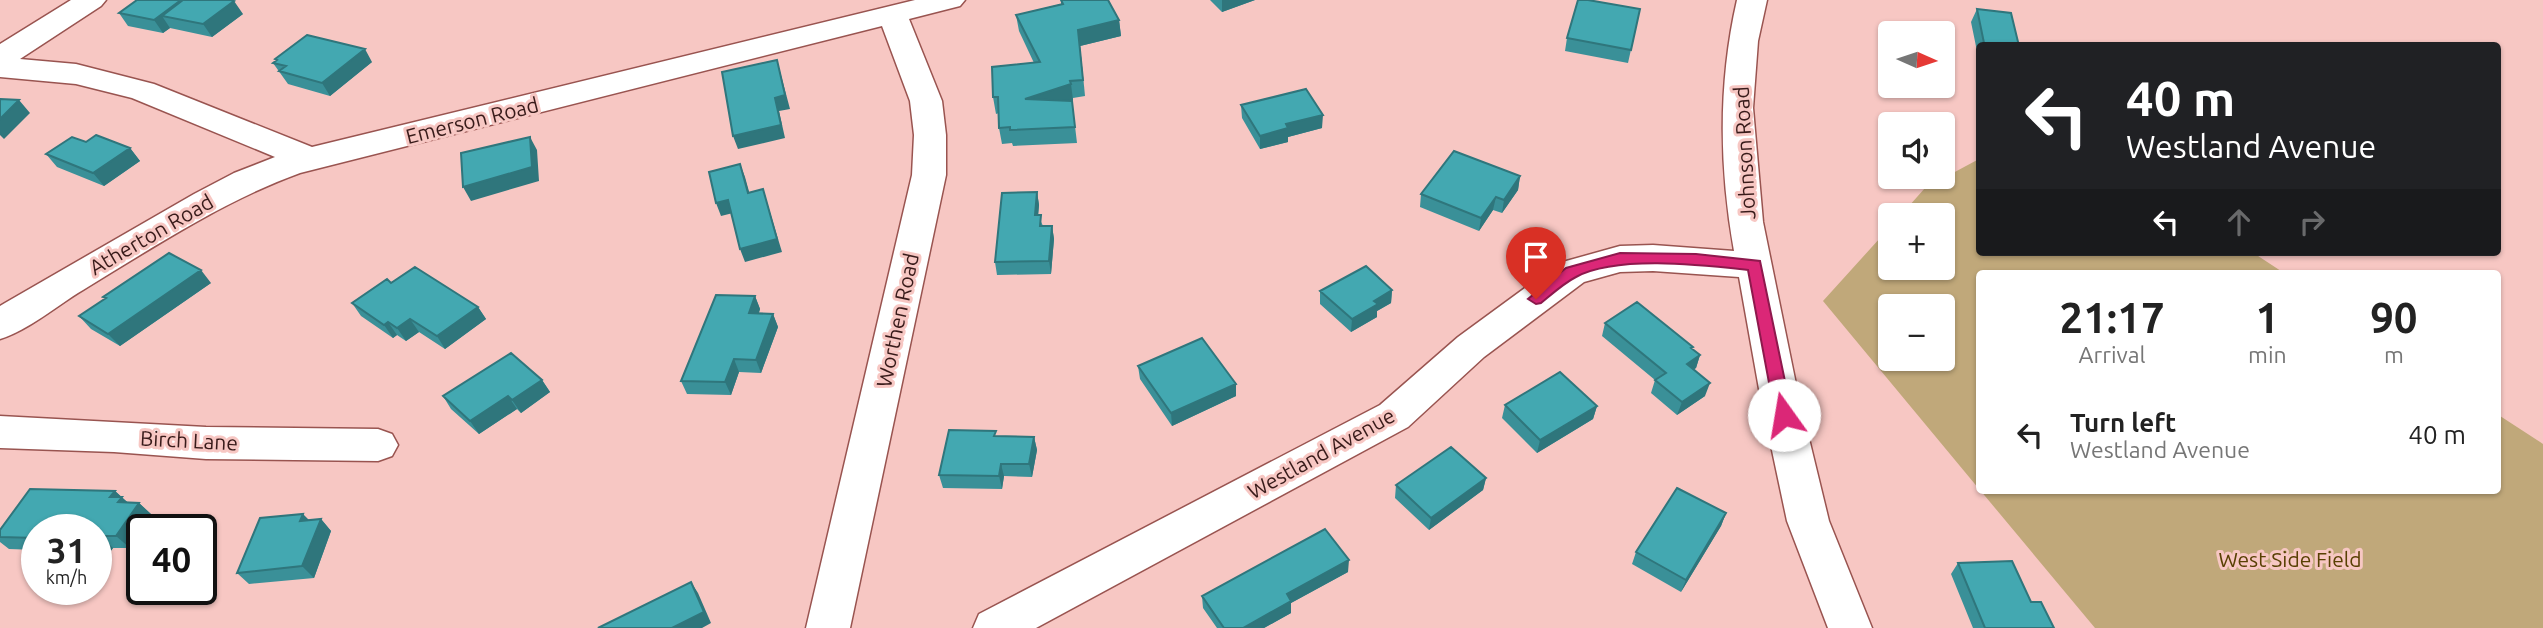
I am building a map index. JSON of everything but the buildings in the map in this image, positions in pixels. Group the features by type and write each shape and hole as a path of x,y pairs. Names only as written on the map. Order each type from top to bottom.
{"street":[{"path":"0,58 90,0"},
{"name":"Emerson Road","path":"310,159 950,0"},
{"name":"Johnson Road","path":"1752,0 1743,41 1737,108 1746,222 1778,389 1808,521 1850,628"},
{"name":"Worthen Road","path":"828,628 929,175 930,135 926,101 892,15"},
{"path":"0,67 76,74 143,91 310,159"},
{"name":"Atherton Road","path":"0,325 32,302 221,194 287,164 310,159"},
{"name":"Westland Avenue","path":"995,628 1394,416 1471,347 1572,272 1620,259 1642,258 1754,265"},
{"name":"Birch Lane","path":"0,432 206,443 378,445"}],"green space":[{"path":"1976,161 1976,256 2258,256 2279,270 1976,270 1976,485 1881,371 1955,371 1955,294 1878,294 1878,367 1823,301 1878,240 1878,280 1955,280 1955,203 1912,203 1924,189 1955,189 1955,172"},
{"name":"West Side Field","path":"2501,417 2543,444 2543,628 2095,628 1983,494 2501,494"}],"route":[{"path":"1536,299 1572,272 1620,259 1696,259 1754,265 1784,415"}]}
